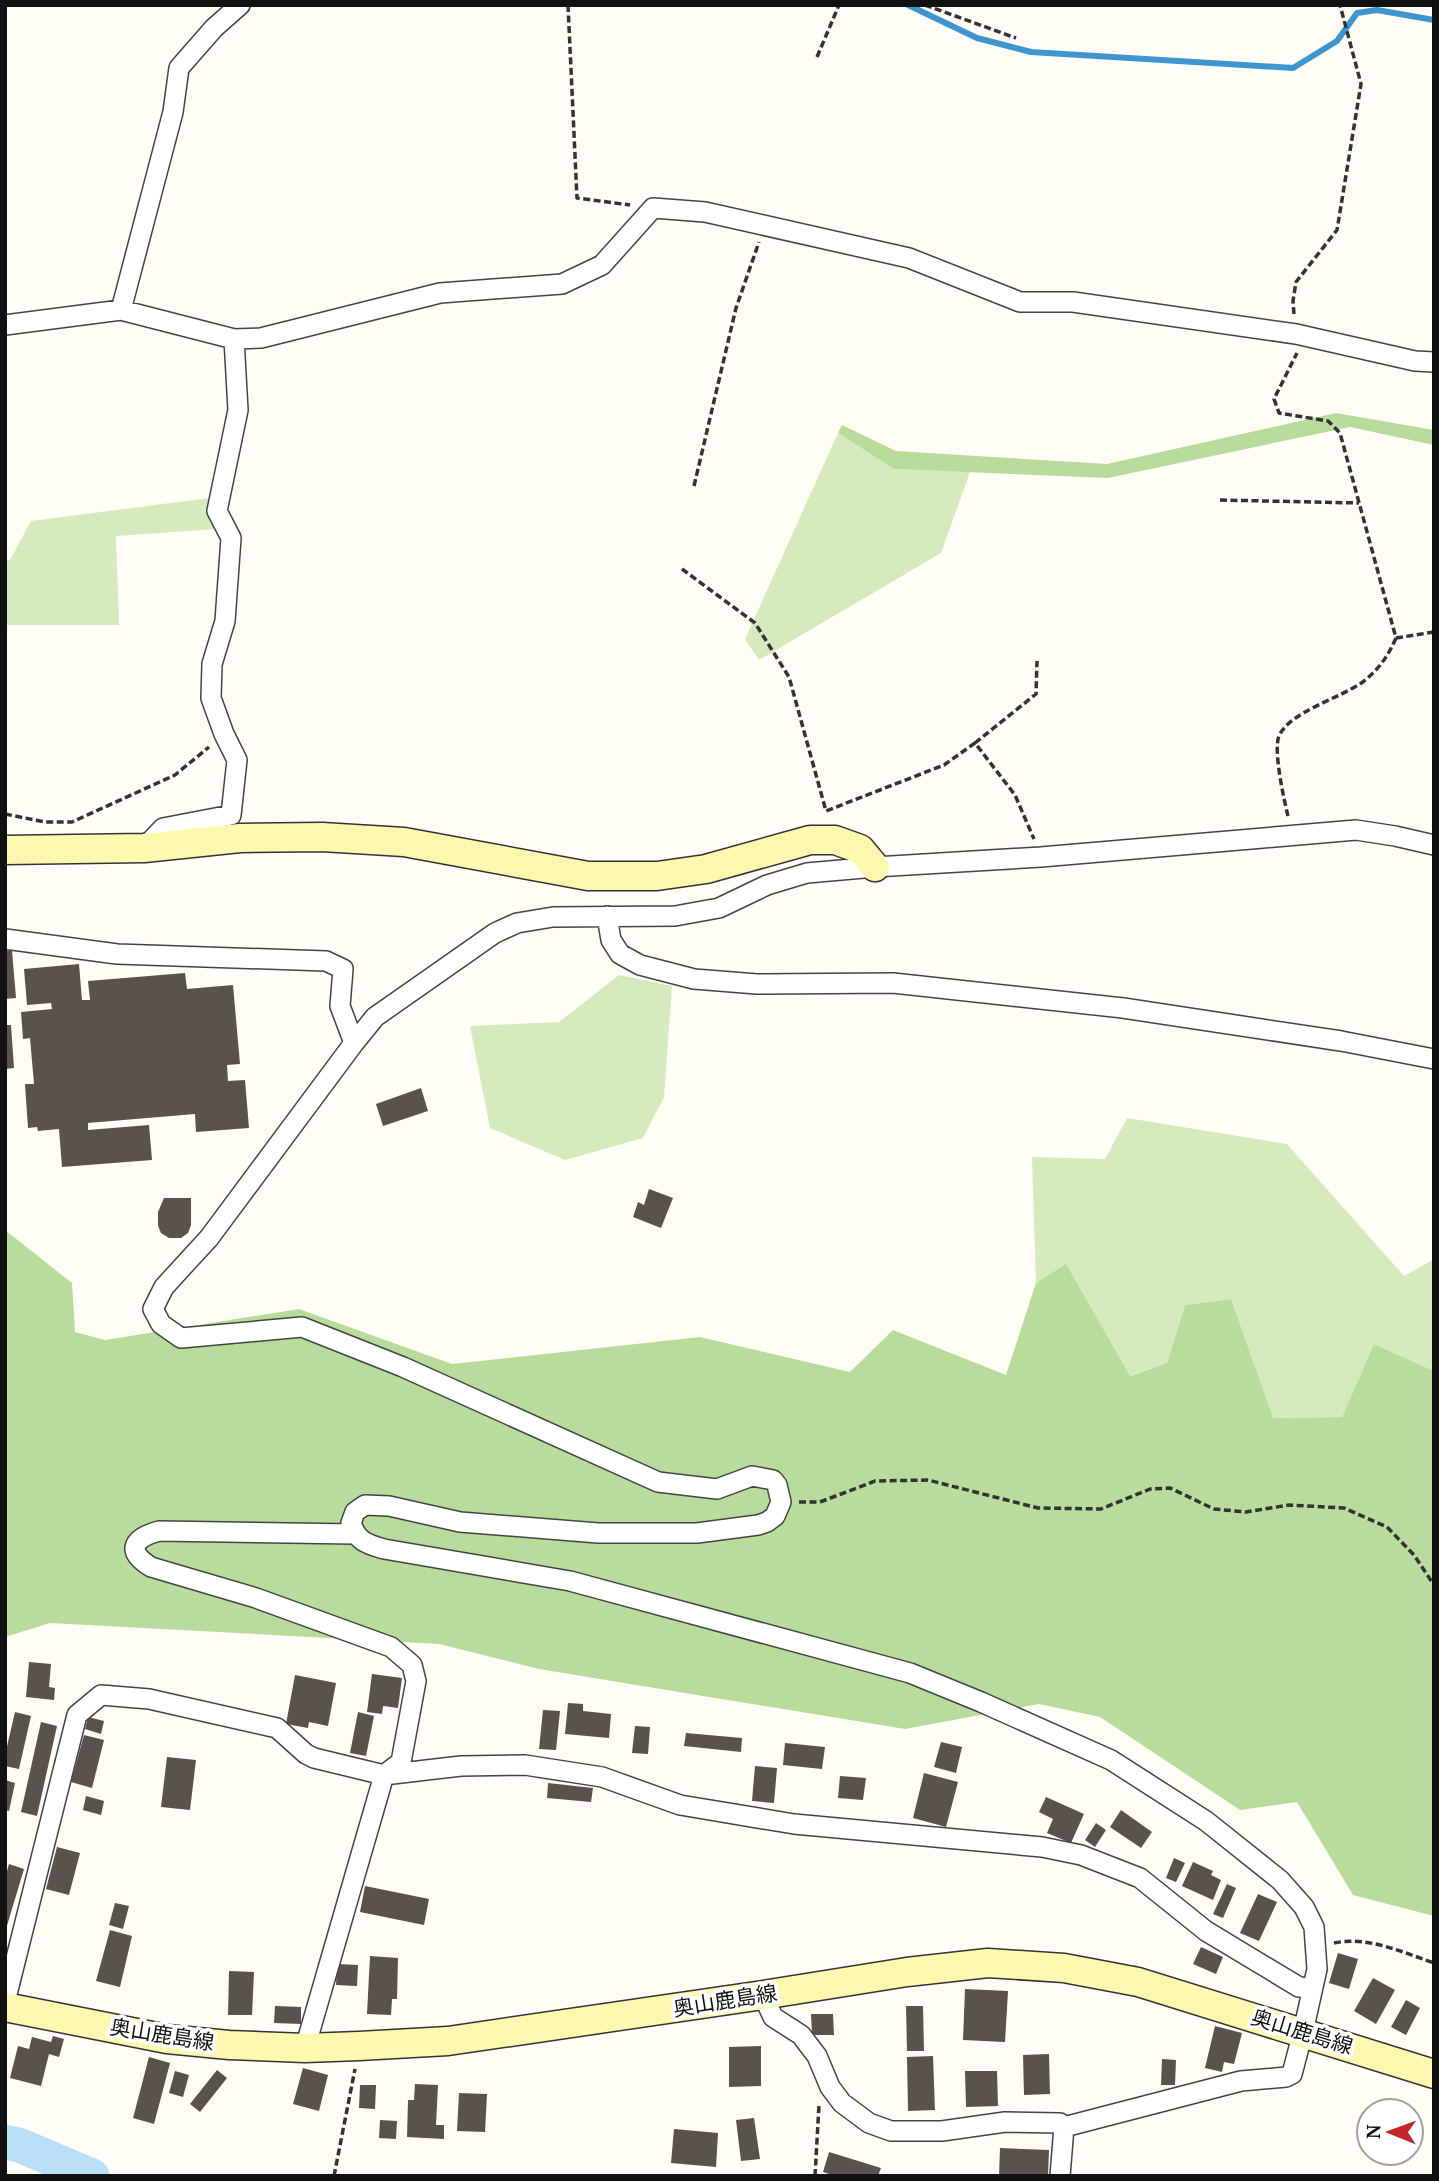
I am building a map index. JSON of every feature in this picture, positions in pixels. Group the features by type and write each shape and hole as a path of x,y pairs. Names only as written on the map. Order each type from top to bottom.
{"main road":[{"path":"5,850 144,848 240,838 322,837 404,842 588,876 657,876 706,869 810,840 835,841 860,849 875,867"},
{"name":"奥山鹿島線","path":"5,2007 167,2039 305,2048 359,2046 448,2041 988,1962 1064,1968 1138,1982 1434,2074"}],"street":[{"path":"121,310 173,112 179,68 214,28 240,5"},
{"path":"5,325 121,310 234,339 261,338 440,293 562,284 602,265 653,208 705,212 909,258 1020,302 1073,302 1296,334 1415,361 1434,362"},
{"path":"144,848 163,828 230,815 237,760 224,734 212,698 212,664 225,621 231,538 217,511 238,411 234,339"},
{"path":"1063,2127 1241,2081 1286,2077 1292,2074 1317,1969 1317,1947 1314,1927 1304,1907 1280,1880 1206,1821 1111,1760 910,1673 570,1581 384,1549 363,1543 355,1534 351,1523 355,1513 365,1505 389,1506 460,1522 598,1533 697,1533 758,1525 775,1516 780,1502 777,1485 773,1480 752,1475 717,1489 658,1482 403,1367 302,1327 181,1338 161,1324 153,1309 164,1287 209,1238 375,1017 495,933 517,923 553,917 675,916 719,908 767,885 807,873 875,867 1041,857 1356,830 1434,845"},
{"path":"607,916 611,940 620,954 640,965 694,979 757,984 892,983 1096,1005 1341,1041 1434,1059"},
{"path":"5,939 117,954 326,961 343,969 340,1006 354,1043"},
{"path":"305,2048 384,1775 401,1762 416,1681 412,1665 391,1647 257,1598 151,1567 139,1559 135,1551 136,1542 144,1535 159,1531 355,1534"},
{"path":"5,2001 77,1715 101,1695 149,1699 277,1728 314,1758 384,1775 461,1766 525,1765 602,1777 680,1805 794,1824 1042,1847 1082,1855 1140,1878 1206,1931 1299,1987 1312,1988"},
{"path":"763,1995 773,2017 801,2035 817,2056 830,2087 842,2103 869,2123 891,2131 942,2131 1005,2122 1060,2123 1063,2127 1060,2176"}],"path":[{"path":"568,5 577,198 653,208"},
{"path":"817,57 839,5"},
{"path":"925,5 1016,38"},
{"path":"1292,835 1281,784 1278,738 1289,722 1363,681 1387,658 1396,638 1340,433 1328,421 1279,413 1274,399 1297,353 1293,301 1296,282 1337,230 1361,84 1340,5"},
{"path":"694,486 736,308 765,225"},
{"path":"1220,500 1359,503"},
{"path":"682,569 755,623 789,677 826,811 944,765 975,743 1036,694 1037,661"},
{"path":"1396,638 1434,632"},
{"path":"5,814 45,822 72,822 175,775 224,734"},
{"path":"975,743 1015,795 1041,857"},
{"path":"780,1502 820,1502 875,1481 928,1480 1038,1508 1101,1509 1150,1489 1170,1488 1214,1509 1246,1512 1289,1505 1345,1508 1387,1527 1414,1555 1434,1585"},
{"path":"1317,1947 1346,1941 1372,1943 1434,1963"},
{"path":"334,2176 359,2046"},
{"path":"815,2176 818,2108 830,2087"}],"green space":[{"path":"1336,413 1434,430 1434,445 1350,427 1108,478 894,469 838,433 842,425 896,451 1107,464"},
{"path":"838,433 894,469 970,472 941,553 759,660 745,639"},
{"path":"217,497 218,529 116,536 119,625 5,625 5,561 10,560 31,521"},
{"path":"619,975 672,986 664,1097 643,1138 565,1160 490,1128 470,1026 559,1022"},
{"path":"1127,1118 1287,1144 1404,1276 1434,1259 1434,1371 1374,1344 1342,1417 1272,1418 1231,1299 1185,1305 1167,1363 1129,1376 1066,1265 1036,1283 1032,1157 1105,1159"},
{"path":"5,1230 72,1283 75,1332 105,1340 299,1309 452,1364 700,1337 850,1372 893,1330 1006,1375 1036,1283 1066,1264 1130,1376 1167,1363 1185,1305 1231,1299 1273,1418 1342,1417 1374,1344 1434,1371 1434,1916 1353,1895 1297,1802 1240,1810 1100,1717 1039,1704 905,1729 539,1669 439,1644 50,1623 5,1637"}],"building":[{"path":"5,951 12,951 16,998 5,999"},
{"path":"79,964 82,1000 90,1000 88,981 185,973 187,989 233,985 240,1064 227,1065 228,1081 245,1080 249,1128 196,1132 195,1114 88,1123 88,1130 149,1125 152,1160 62,1167 59,1129 38,1131 37,1127 28,1128 25,1084 34,1084 30,1038 23,1039 21,1012 52,1009 51,1003 27,1005 24,969"},
{"path":"5,1025 11,1025 14,1068 5,1069"},
{"path":"421,1088 428,1111 383,1126 376,1104"},
{"path":"649,1189 673,1198 661,1228 633,1217 638,1202 644,1205"},
{"path":"164,1198 191,1198 191,1225 188,1233 181,1238 169,1238 161,1233 158,1226 158,1212"},
{"path":"29,1662 51,1664 49,1687 55,1688 54,1700 26,1697"},
{"path":"372,1674 402,1678 398,1708 383,1706 382,1714 367,1712"},
{"path":"295,1675 336,1683 328,1726 309,1722 308,1728 286,1724"},
{"path":"568,1703 583,1704 583,1711 611,1714 609,1738 565,1734"},
{"path":"543,1710 560,1711 556,1750 539,1749"},
{"path":"15,1712 31,1716 19,1769 5,1766"},
{"path":"358,1712 374,1716 366,1756 350,1753"},
{"path":"88,1717 104,1721 101,1734 85,1729"},
{"path":"41,1722 57,1726 37,1816 21,1812"},
{"path":"635,1726 650,1727 648,1754 632,1753"},
{"path":"686,1733 742,1738 741,1752 684,1746"},
{"path":"84,1735 104,1740 92,1788 71,1782"},
{"path":"941,1742 962,1747 956,1773 934,1767"},
{"path":"785,1743 825,1747 822,1769 783,1765"},
{"path":"167,1757 196,1760 190,1810 161,1807"},
{"path":"755,1766 777,1768 774,1803 752,1801"},
{"path":"924,1773 958,1782 946,1827 913,1818"},
{"path":"840,1776 866,1778 863,1800 838,1798"},
{"path":"5,1780 15,1783 9,1811 5,1810"},
{"path":"548,1783 593,1788 591,1802 547,1798"},
{"path":"86,1796 104,1801 101,1815 83,1810"},
{"path":"1046,1797 1084,1814 1071,1843 1047,1833 1053,1819 1039,1812"},
{"path":"1121,1810 1152,1832 1141,1848 1110,1827"},
{"path":"1096,1823 1106,1830 1095,1847 1085,1840"},
{"path":"57,1847 80,1853 69,1895 46,1889"},
{"path":"1174,1858 1185,1863 1176,1882 1166,1878"},
{"path":"1193,1862 1213,1871 1211,1875 1221,1880 1213,1900 1182,1886"},
{"path":"9,1864 24,1869 6,1929 5,1878"},
{"path":"1227,1884 1236,1888 1223,1918 1213,1914"},
{"path":"365,1886 429,1899 424,1925 360,1912"},
{"path":"1258,1894 1277,1902 1259,1941 1240,1933"},
{"path":"115,1903 129,1906 123,1929 109,1925"},
{"path":"110,1930 132,1936 120,1987 96,1981"},
{"path":"1201,1947 1223,1957 1216,1974 1193,1964"},
{"path":"1338,1953 1358,1959 1349,1989 1329,1983"},
{"path":"370,1956 398,1958 397,1999 392,1999 391,2015 367,2014"},
{"path":"337,1964 358,1965 357,1986 336,1985"},
{"path":"229,1971 254,1972 252,2015 228,2015"},
{"path":"1373,1978 1395,1990 1376,2024 1354,2011"},
{"path":"965,1989 1008,1991 1005,2042 963,2040"},
{"path":"1406,2000 1420,2008 1406,2035 1391,2027"},
{"path":"275,2006 301,2007 301,2024 274,2023"},
{"path":"906,2006 923,2006 924,2051 907,2051"},
{"path":"811,2014 833,2014 834,2035 812,2035"},
{"path":"1215,2026 1242,2033 1234,2064 1224,2062 1222,2072 1205,2068"},
{"path":"53,2036 64,2039 59,2057 49,2054 41,2086 10,2078 18,2046 29,2049 32,2037 51,2042"},
{"path":"761,2046 761,2086 729,2087 729,2047"},
{"path":"1049,2054 1050,2094 1024,2095 1023,2055"},
{"path":"933,2056 935,2110 908,2111 907,2057"},
{"path":"149,2057 170,2063 154,2124 133,2118"},
{"path":"1162,2059 1176,2060 1175,2085 1161,2085"},
{"path":"303,2068 328,2075 319,2111 293,2104"},
{"path":"217,2070 227,2078 200,2112 190,2104"},
{"path":"175,2071 189,2075 183,2097 169,2093"},
{"path":"965,2071 997,2071 998,2106 966,2107"},
{"path":"415,2084 438,2085 436,2125 444,2125 444,2139 407,2137 408,2100 414,2100"},
{"path":"360,2085 376,2085 375,2109 359,2108"},
{"path":"459,2093 487,2094 485,2132 457,2131"},
{"path":"754,2118 760,2159 741,2161 736,2120"},
{"path":"380,2120 397,2121 396,2139 379,2138"},
{"path":"674,2129 718,2133 716,2167 671,2163"},
{"path":"1000,2148 1049,2150 1048,2176 999,2176"},
{"path":"829,2152 881,2168 878,2176 835,2176 823,2172"}],"waterway":[{"path":"908,5 977,38 1031,52 1293,68 1337,41 1357,13 1377,10 1434,20"},
{"path":"5,2142 19,2145 92,2176"}]}
